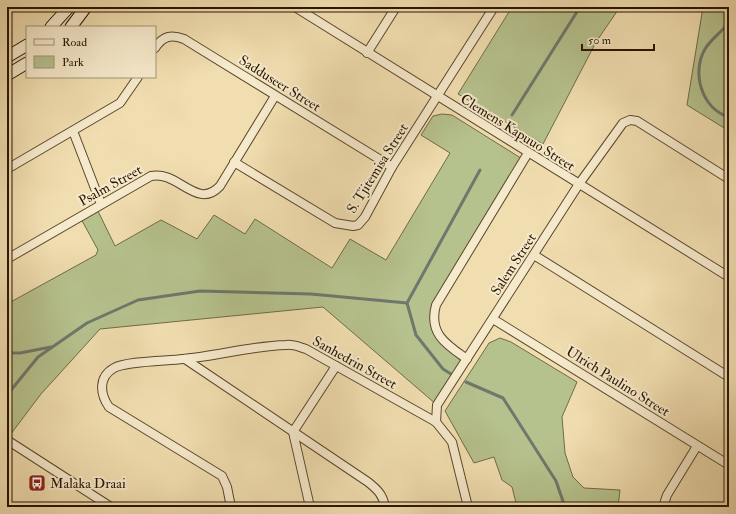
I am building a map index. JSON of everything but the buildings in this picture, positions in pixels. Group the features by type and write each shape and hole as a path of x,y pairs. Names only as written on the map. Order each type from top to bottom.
{"main road":[{"path":"51,26 69,7"},
{"path":"72,26 86,7"},
{"path":"7,57 26,46"},
{"path":"7,75 26,64"}],"street":[{"name":"Clemens Kapuuo Street","path":"294,7 729,277"},
{"path":"367,53 396,7"},
{"name":"S. Tjitemisa Street","path":"234,162 329,219 349,227 358,225 365,217 392,167 494,7"},
{"name":"Sadduseer Street","path":"156,47 161,40 166,37 175,36 184,39 392,167"},
{"path":"7,169 120,103 137,78"},
{"name":"Psalm Street","path":"7,259 101,204 156,175 172,179 202,195 211,194 220,186 275,96"},
{"name":"Salem Street","path":"436,422 438,405 579,184 623,123 630,120 637,121 729,179"},
{"path":"73,131 101,204"},
{"path":"467,359 443,342 436,327 435,310 528,153"},
{"path":"534,255 729,377"},
{"name":"Ulrich Paulino Street","path":"493,319 729,465"},
{"name":"Sanhedrin Street","path":"231,507 227,487 222,476 109,407 103,399 101,384 104,378 115,368 292,345 306,349 436,422 452,442 468,507"},
{"path":"184,359 374,486 383,498 385,507"},
{"path":"310,507 293,432 336,366"},
{"path":"7,440 111,507"},
{"path":"663,507 667,495 697,446"}],"green space":[{"path":"512,7 620,7 596,42 543,144 458,94"},
{"path":"703,7 729,7 729,131 687,105"},
{"path":"442,114 452,115 524,160 436,305 436,327 467,359 437,405 323,307 100,329 41,394 7,439 7,304 96,255 98,250 80,217 96,207 115,246 161,220 197,239 214,215 245,234 255,219 332,268 350,239 386,260 450,153 421,135 433,116"},
{"path":"500,338 511,342 577,382 562,417 565,453 573,477 584,488 620,490 618,507 517,507 512,487 502,480 494,457 474,463 445,411 489,343"}],"waterway":[{"path":"512,115 580,7"},
{"path":"729,22 705,49 701,58 699,69 699,79 706,98 720,113 729,117"},
{"path":"451,374 443,369 416,335 407,303 480,170"},
{"path":"7,395 38,357 87,323 138,300 200,291 311,294 407,303"},
{"path":"7,353 20,353 51,347"},
{"path":"466,382 503,398 556,481 565,507"}],"place":[{"name":"Malaka Draai","path":"37,483"}]}
